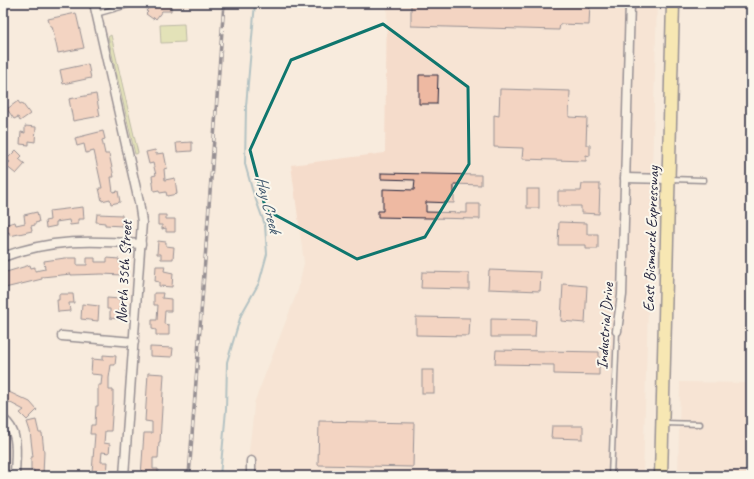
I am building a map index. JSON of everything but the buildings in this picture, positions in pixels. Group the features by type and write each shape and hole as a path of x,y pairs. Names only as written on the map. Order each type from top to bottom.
{"main road":[{"name":"East Bismarck Expressway","path":"661,476 674,3"}],"street":[{"name":"North 35th Street","path":"94,3 139,202 142,222 124,476"},
{"name":"Industrial Drive","path":"617,331 622,295 630,3"},
{"path":"625,178 669,179"},
{"path":"3,257 33,247 60,242 90,241 141,244"},
{"path":"62,336 134,342"},
{"path":"3,419 12,428 14,435 15,476"},
{"path":"251,461 251,476"}],"lane":[{"path":"96,14 135,3"},
{"path":"669,179 704,180"},
{"name":"Industrial Drive","path":"611,476 617,331"},
{"path":"662,423 700,424"}],"highlighted area":[{"path":"383,24 468,87 469,164 425,237 357,259 266,210 250,150 291,60"}],"shaded area":[{"path":"387,3 657,3 643,476 247,476 254,403 298,290 304,263 291,165 385,153"},
{"path":"680,382 751,383 751,476 678,476"}],"green space":[{"path":"184,24 185,42 161,43 160,25"},
{"path":"111,35 138,153 136,154 108,37"}],"waterway":[{"name":"Hay Creek","path":"220,476 226,410 227,362 241,315 259,283 267,254 265,225 245,164 246,106 255,3"}],"railway":[{"path":"189,476 224,3"}]}
